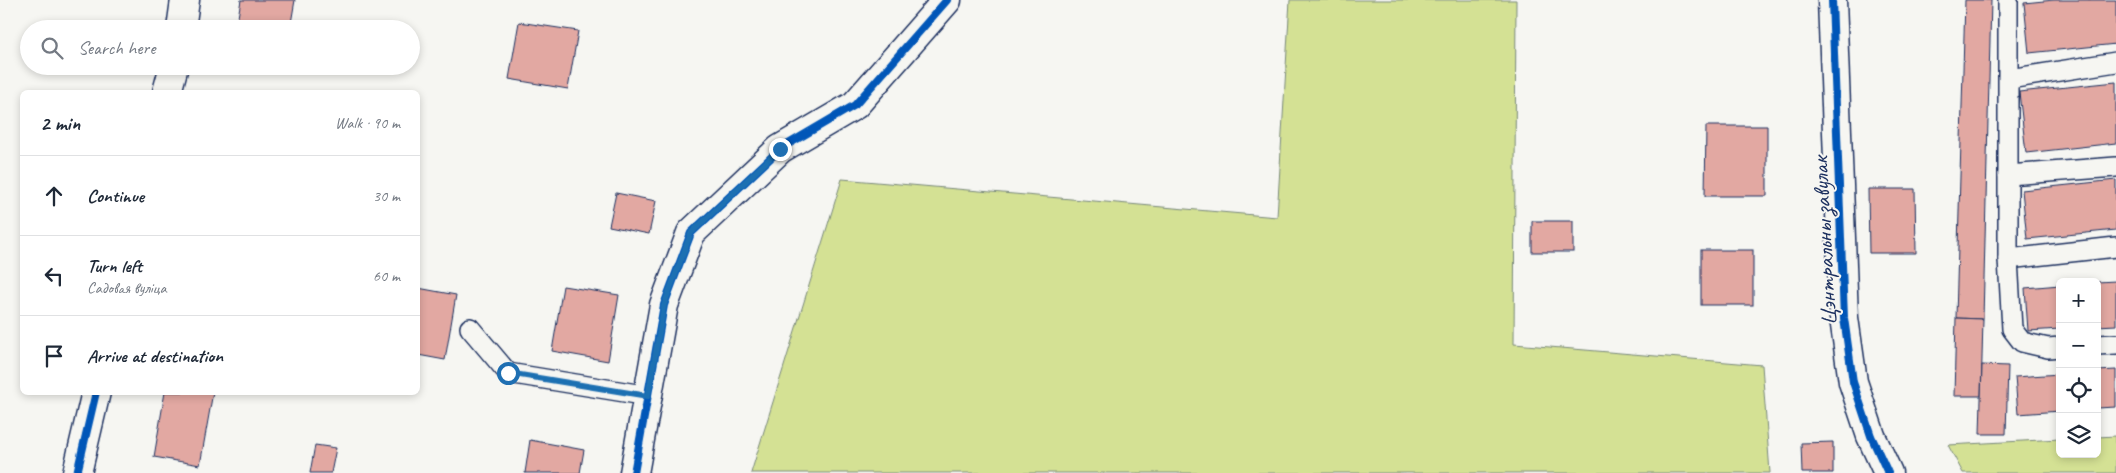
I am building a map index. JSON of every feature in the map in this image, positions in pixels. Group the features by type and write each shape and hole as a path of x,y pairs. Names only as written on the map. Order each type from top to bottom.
{"street":[{"path":"182,20 185,0"},
{"path":"634,473 664,305 691,233 780,149 855,105 948,0"},
{"name":"Цэнтральны завулак","path":"1832,0 1844,318 1853,382 1871,436 1888,473"},
{"path":"168,90 172,75"},
{"path":"77,473 95,395"}],"lane":[{"path":"2008,0 2010,80 2008,259 2012,329 2022,342 2048,348 2056,347"},
{"path":"2010,80 2116,62"},
{"path":"2008,175 2116,167"},
{"path":"2008,259 2116,248"},
{"path":"470,328 508,373 648,396"},
{"path":"2101,345 2116,344"}],"green space":[{"path":"1290,0 1516,0 1514,344 1762,365 1770,473 751,473 842,179 1277,217"},
{"path":"2116,436 2116,473 1963,473 1948,445 2056,439 2056,458 2101,458 2101,437"}],"building":[{"path":"241,0 295,0 292,20 238,20"},
{"path":"1965,0 1991,0 1983,319 1956,318"},
{"path":"2054,0 2116,0 2116,44 2029,53 2024,3"},
{"path":"519,22 578,31 568,89 509,79"},
{"path":"2116,82 2116,143 2026,153 2019,92"},
{"path":"1706,126 1767,126 1767,196 1705,196"},
{"path":"2116,180 2116,230 2027,239 2022,190"},
{"path":"1868,189 1915,189 1916,253 1869,253"},
{"path":"616,193 656,201 649,234 609,226"},
{"path":"1532,221 1573,221 1573,252 1532,252"},
{"path":"1701,250 1753,250 1753,305 1701,305"},
{"path":"2116,281 2116,325 2101,326 2101,282"},
{"path":"2056,285 2056,329 2028,331 2025,288"},
{"path":"563,286 619,295 608,361 552,351"},
{"path":"420,288 456,295 445,360 420,355"},
{"path":"1956,318 1983,319 1981,396 1954,396"},
{"path":"1982,365 2008,366 2006,434 1980,434"},
{"path":"2116,370 2116,407 2101,408 2101,371"},
{"path":"2056,374 2056,411 2018,414 2015,377"},
{"path":"164,395 212,395 200,465 154,457"},
{"path":"530,440 584,450 580,473 525,473"},
{"path":"1833,442 1833,473 1802,473 1801,443"},
{"path":"315,445 336,448 331,473 310,473"}],"cycle path":[{"path":"634,473 664,305 691,233 780,149 855,105 947,0"},
{"path":"1832,0 1844,318 1853,382 1871,436 1888,473"},
{"path":"77,473 95,395"}],"route":[{"path":"508,373 648,396 664,305 691,233 780,149"}]}
